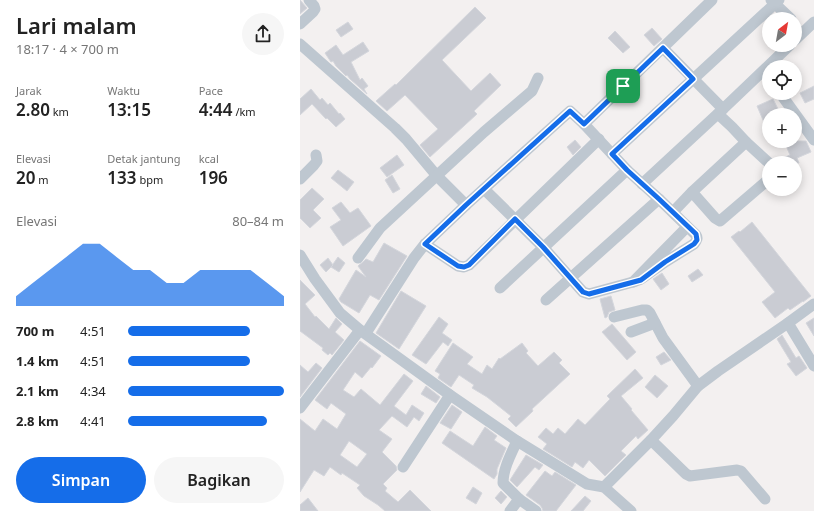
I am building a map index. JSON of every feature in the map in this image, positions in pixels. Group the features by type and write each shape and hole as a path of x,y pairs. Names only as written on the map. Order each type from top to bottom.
{"street":[{"path":"300,24 315,9 309,0"},
{"path":"584,124 712,0"},
{"path":"612,154 775,1 785,12"},
{"path":"804,32 814,22"},
{"path":"300,44 395,128 437,176 466,205"},
{"path":"663,48 693,79 732,127 762,157"},
{"path":"642,184 783,52"},
{"path":"358,258 380,228 484,132 532,91 538,78"},
{"path":"785,100 814,140"},
{"path":"300,408 363,331 425,244 466,205 570,111 627,170 696,234 697,237 694,244 665,262 641,280 587,294 583,292 543,247 484,189"},
{"path":"425,244 458,266 464,267 469,265 598,140"},
{"path":"673,212 692,192 746,142"},
{"path":"300,179 317,161 316,155"},
{"path":"500,288 627,170"},
{"path":"692,192 715,218 720,221 762,185"},
{"path":"546,300 659,199"},
{"path":"633,282 687,227"},
{"path":"300,255 315,279 340,313 363,331 450,395 517,441 586,484 604,487 631,511"},
{"path":"604,487 651,440 698,386 814,304"},
{"path":"614,317 646,309 650,313 663,338 698,386"},
{"path":"631,332 655,323"},
{"path":"788,323 814,366"},
{"path":"403,467 450,395"},
{"path":"651,440 686,474 690,476 739,470 765,499"},
{"path":"517,441 509,458 503,483 519,499 536,511"},
{"path":"510,511 519,499"}],"building":[{"path":"300,0 307,8 300,14"},
{"path":"475,7 486,18 442,60 471,91 490,73 501,85 474,111 477,114 430,157 420,145 438,129 405,95 387,111 376,101 395,84 396,85"},
{"path":"348,22 353,29 341,37 336,30"},
{"path":"652,28 662,39 654,46 644,35"},
{"path":"615,31 630,47 623,53 608,38"},
{"path":"363,42 369,51 351,62 360,80 362,78 368,86 364,89 367,94 347,75 346,76 333,61 331,62 325,53 336,45 343,55"},
{"path":"814,86 814,99 805,103 802,97 802,92"},
{"path":"311,89 320,100 322,98 328,105 330,103 345,119 336,127 312,104 300,115 300,99"},
{"path":"774,100 778,108 762,108 762,118 757,106"},
{"path":"575,140 581,147 573,155 567,147"},
{"path":"802,141 806,141 811,152 802,156 788,156 790,155 787,148 802,148"},
{"path":"397,155 404,165 387,177 380,168"},
{"path":"338,170 354,182 347,191 331,178"},
{"path":"392,175 400,189 393,193 385,180"},
{"path":"312,188 324,199 313,210 321,218 310,228 300,218 300,200"},
{"path":"341,202 350,213 358,208 371,226 343,246 330,227 341,220 332,208"},
{"path":"752,222 811,296 790,310 788,308 775,318 762,302 775,292 731,237"},
{"path":"384,243 407,256 379,300 370,295 359,313 341,302 339,299 356,270 366,277 358,266 366,259 373,262"},
{"path":"338,257 345,263 339,272 331,267"},
{"path":"328,258 333,265 326,272 320,265"},
{"path":"698,269 703,275 692,282 688,276"},
{"path":"662,273 669,284 661,290 653,279"},
{"path":"300,280 315,295 305,304 315,317 316,316 329,329 336,318 342,324 335,332 344,340 332,355 330,353 328,355 322,350 323,348 300,331"},
{"path":"401,291 426,306 399,349 376,333"},
{"path":"611,296 615,310 609,312 605,318 600,299"},
{"path":"439,317 448,324 442,333 452,340 448,346 443,342 426,364 412,355"},
{"path":"814,318 814,336 806,323"},
{"path":"612,324 636,352 627,360 602,332"},
{"path":"782,335 796,358 799,356 807,368 796,376 787,364 791,362 777,339"},
{"path":"360,341 381,356 362,378 355,372 343,390 354,397 361,389 380,405 404,374 413,381 394,406 406,415 412,405 424,413 419,421 414,417 407,427 392,416 379,430 392,439 382,452 396,466 397,470 383,484 387,488 385,491 398,502 410,490 431,511 385,511 364,496 357,488 360,485 342,473 341,475 330,467 324,476 314,470 300,492 300,419 315,431 323,419 337,429 346,414 331,403 327,409 315,400","holes":["349,441 367,454 357,467 340,455"]},
{"path":"453,343 473,357 467,364 482,374 487,365 492,369 499,358 500,359 522,343 528,351 526,353 538,366 554,352 562,360 559,363 570,374 532,409 533,411 516,427 508,419 511,416 487,397 472,388 474,385 459,375 451,387 438,378 440,374 435,371"},
{"path":"664,352 671,360 661,365 656,357"},
{"path":"316,363 322,368 300,397 300,365 308,372"},
{"path":"635,369 643,378 621,396 648,430 638,439 636,436 621,451 626,455 605,476 589,460 583,468 575,462 572,467 543,449 547,444 538,437 546,428 553,434 558,428 565,434 578,419 585,425 610,399 607,396"},
{"path":"655,375 668,386 657,398 645,387"},
{"path":"426,386 440,397 436,403 421,394"},
{"path":"452,405 462,412 451,429 440,423"},
{"path":"485,427 497,436 494,440 506,448 494,479 442,443 450,431 473,446"},
{"path":"526,455 543,465 539,470 535,467 517,487 510,480"},
{"path":"545,471 552,476 555,472 576,485 556,511 543,511 540,505 526,495"},
{"path":"473,487 482,493 476,504 466,498"},
{"path":"501,491 507,497 501,504 495,498"},
{"path":"585,496 591,501 583,511 571,511"},
{"path":"308,498 318,511 300,511 300,505"}],"route":[{"path":"663,48 693,79 612,154 627,170 696,234 697,240 694,244 665,262 641,280 589,294 583,292 543,247 515,219 469,265 464,267 458,266 425,244 570,111 584,124 623,86 663,48"}]}
